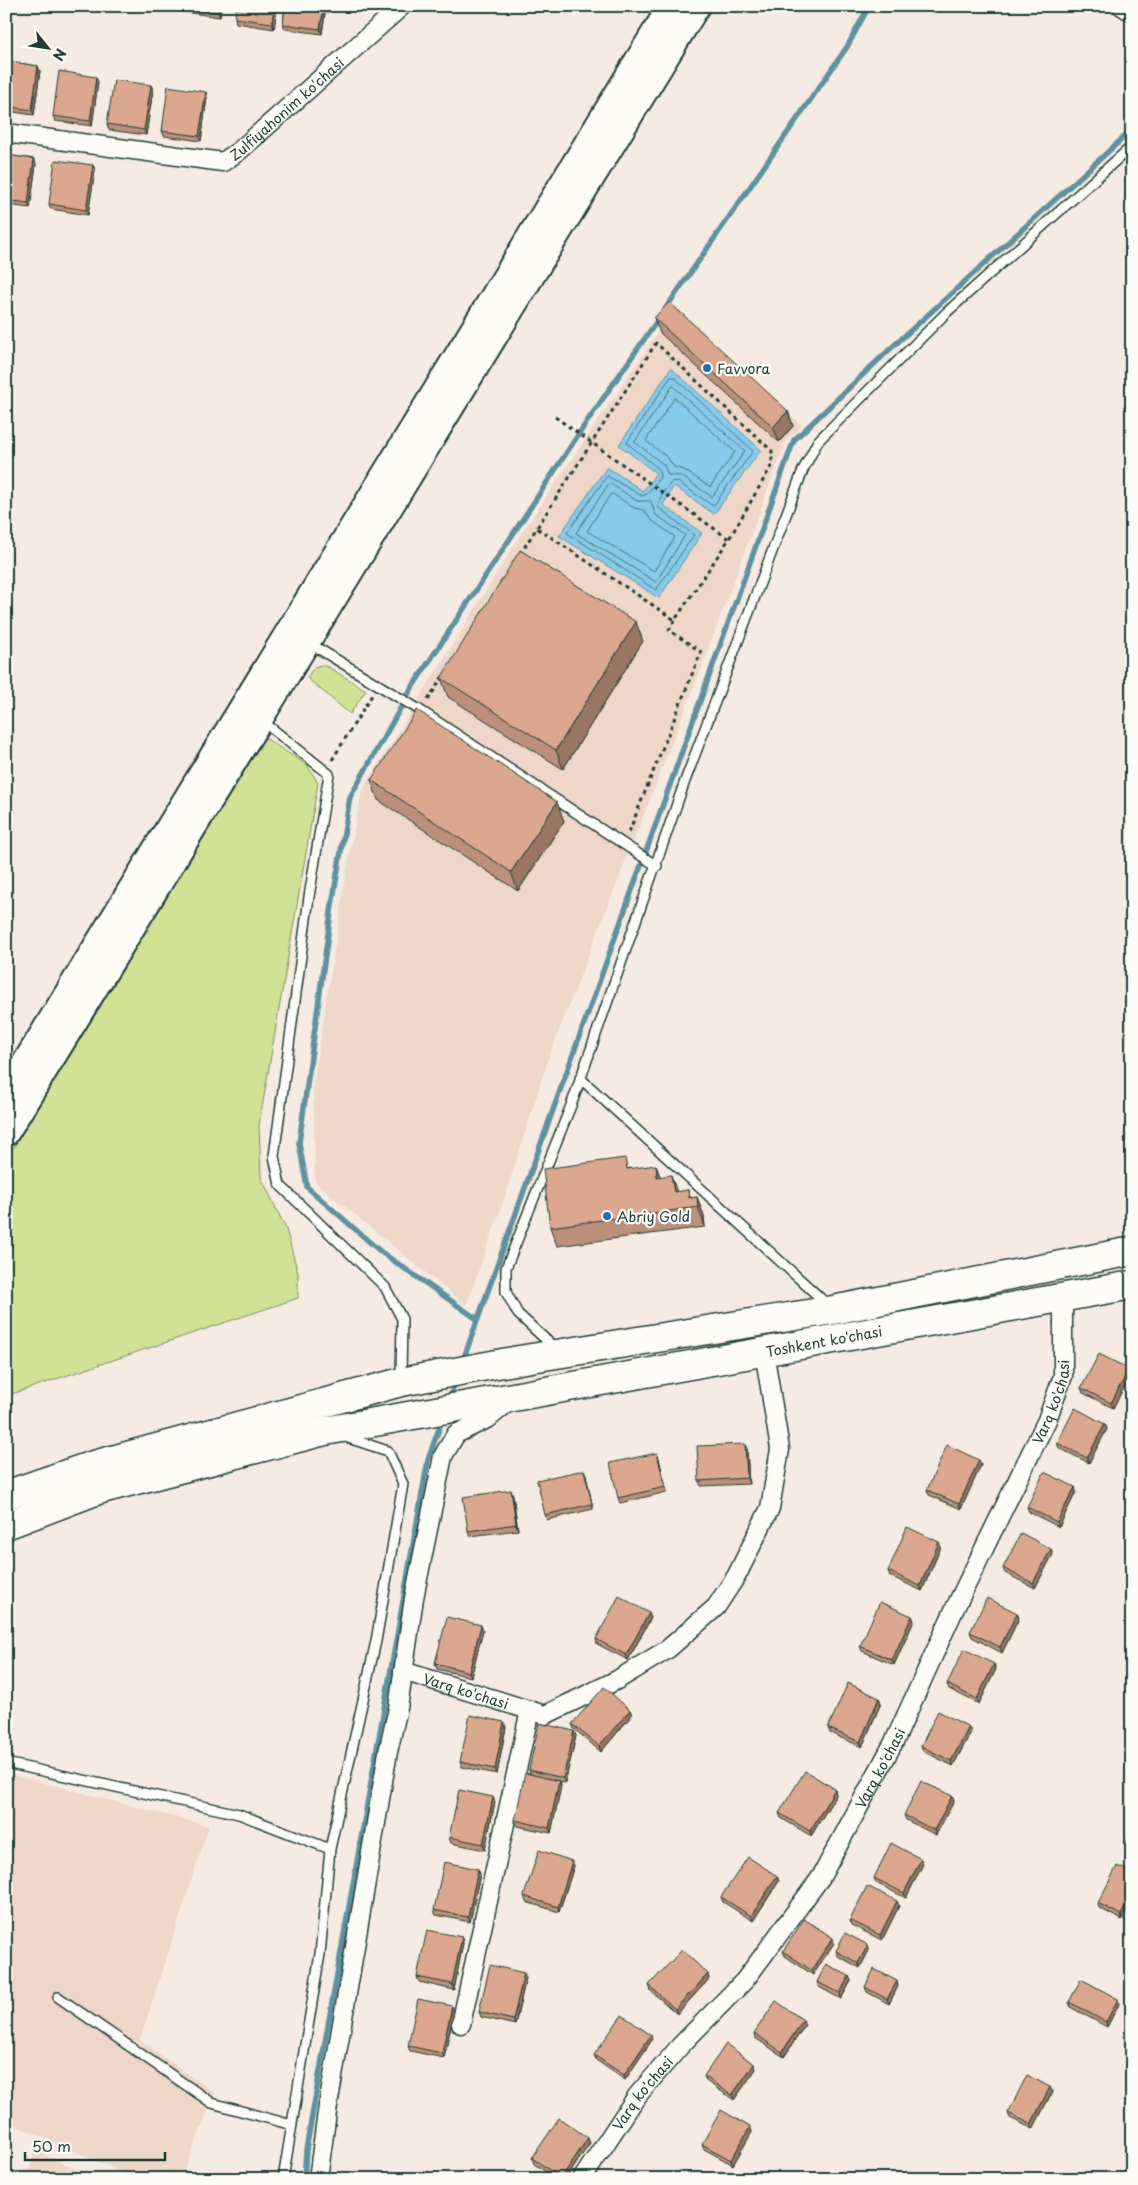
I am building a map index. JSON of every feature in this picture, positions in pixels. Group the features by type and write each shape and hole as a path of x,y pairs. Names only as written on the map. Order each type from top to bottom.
{"highway":[{"name":"Toshkent ko'chasi","path":"6,1495 90,1466 402,1382 519,1360 833,1310 1132,1250"},
{"name":"Toshkent ko'chasi","path":"6,1525 98,1490 325,1431 1132,1285"}],"main road":[{"path":"6,1094 671,6"},
{"path":"6,1133 696,6"}],"street":[{"name":"Zulfiyahonim ko'chasi","path":"6,133 223,162 239,151 402,6"},
{"path":"1122,6 1132,12"},
{"name":"Varq ko'chasi","path":"582,2179 637,2096 681,2044 745,1980 821,1877 895,1740 954,1610 1047,1420 1063,1376 1063,1298"},
{"name":"Varq ko'chasi","path":"403,1671 544,1715 617,1680 668,1649 716,1607 737,1575 770,1508 780,1449 764,1351"},
{"path":"318,2179 327,2112 414,1598 443,1456 456,1434 490,1418 516,1396"},
{"path":"461,2024 530,1710"}],"lane":[{"path":"560,1354 518,1314 506,1292 506,1268 580,1078 657,866 685,782 803,470 818,441 946,312 1132,146"},
{"path":"307,642 419,710 657,866"},
{"path":"260,719 329,774 309,897 274,1156 280,1185 385,1287 402,1319 402,1382"},
{"path":"580,1078 833,1310"},
{"path":"283,2179 320,1954 330,1849 376,1642 403,1484 388,1450 325,1431"},
{"path":"6,1763 239,1814 330,1849"},
{"path":"58,1997 212,2103 292,2125"}],"path":[{"path":"516,561 656,343 772,451 772,465 729,539 669,630 701,652 624,844"},
{"path":"555,417 729,539"},
{"path":"537,528 675,620"},
{"path":"419,710 447,670"},
{"path":"325,771 377,686"}],"shaded area":[{"path":"676,306 802,426 786,441 697,679 549,1056 505,1197 466,1306 315,1182 313,1087 348,862 362,791 521,534"},
{"path":"6,1773 209,1826 140,2040 215,2093 181,2179 137,2179 6,2121"},
{"path":"35,2150 86,2174 87,2179 26,2179"}],"green space":[{"path":"321,665 328,667 366,690 350,714 307,678 314,667"},
{"path":"265,738 307,765 318,783 259,1125 261,1177 286,1229 298,1273 298,1298 6,1396 6,1160"}],"water":[{"path":"671,368 761,450 714,514 674,486 663,505 702,533 659,598 559,536 607,467 643,491 656,473 619,445"}],"building":[{"path":"181,6 219,6 218,12"},
{"path":"236,6 274,6 272,23 235,18"},
{"path":"285,6 324,6 320,29 283,24"},
{"path":"6,61 38,66 32,110 6,106"},
{"path":"59,71 96,77 90,121 53,116"},
{"path":"114,80 151,85 144,130 107,124"},
{"path":"168,86 206,92 199,136 162,131"},
{"path":"6,155 34,159 28,203 6,200"},
{"path":"55,160 93,165 86,210 49,204"},
{"path":"669,302 788,411 773,427 654,318"},
{"path":"520,550 636,622 556,750 441,678"},
{"path":"417,710 557,802 511,872 371,780"},
{"path":"625,1158 627,1169 656,1165 657,1177 671,1175 674,1192 688,1190 689,1198 697,1197 698,1207 550,1227 543,1169"},
{"path":"1099,1354 1129,1369 1111,1403 1081,1388"},
{"path":"1075,1408 1105,1424 1087,1458 1057,1443"},
{"path":"745,1444 747,1478 699,1481 697,1446"},
{"path":"947,1445 979,1460 959,1504 927,1490"},
{"path":"657,1453 665,1487 618,1498 610,1463"},
{"path":"584,1470 592,1504 545,1515 537,1480"},
{"path":"1044,1472 1075,1487 1057,1522 1027,1507"},
{"path":"511,1490 516,1524 468,1531 463,1497"},
{"path":"907,1527 939,1542 920,1586 888,1571"},
{"path":"1021,1533 1051,1549 1033,1583 1003,1568"},
{"path":"619,1596 649,1613 626,1655 596,1639"},
{"path":"987,1598 1017,1613 1000,1647 970,1632"},
{"path":"880,1602 912,1616 892,1660 860,1646"},
{"path":"447,1617 481,1625 469,1672 435,1663"},
{"path":"964,1649 994,1664 977,1699 947,1684"},
{"path":"848,1683 879,1698 860,1742 828,1728"},
{"path":"604,1687 630,1710 599,1746 572,1724"},
{"path":"938,1711 969,1727 951,1761 921,1746"},
{"path":"470,1715 504,1722 495,1769 460,1762"},
{"path":"539,1723 574,1731 563,1778 529,1770"},
{"path":"805,1771 835,1789 810,1831 779,1813"},
{"path":"525,1773 559,1781 549,1828 515,1820"},
{"path":"921,1781 952,1796 934,1830 904,1815"},
{"path":"459,1790 493,1797 483,1844 449,1837"},
{"path":"1132,1831 1132,1845 1126,1842"},
{"path":"891,1843 921,1859 904,1893 874,1878"},
{"path":"539,1850 572,1861 558,1907 524,1896"},
{"path":"748,1857 777,1876 751,1916 721,1897"},
{"path":"444,1862 478,1869 468,1917 434,1910"},
{"path":"1117,1866 1132,1873 1132,1893 1121,1915 1098,1903"},
{"path":"867,1886 897,1901 880,1935 850,1920"},
{"path":"804,1919 833,1938 811,1970 783,1951"},
{"path":"427,1930 462,1937 452,1984 417,1977"},
{"path":"845,1933 868,1945 858,1963 836,1951"},
{"path":"682,1950 708,1974 675,2009 649,1985"},
{"path":"826,1964 849,1976 840,1993 817,1982"},
{"path":"490,1965 524,1973 513,2020 479,2012"},
{"path":"874,1969 897,1981 887,1999 865,1987"},
{"path":"1081,1979 1118,1999 1106,2022 1069,2002"},
{"path":"418,1999 452,2006 442,2053 408,2046"},
{"path":"776,2001 803,2020 782,2052 754,2033"},
{"path":"622,2015 651,2035 624,2075 594,2055"},
{"path":"726,2044 754,2064 732,2095 704,2076"},
{"path":"1027,2075 1050,2087 1031,2124 1008,2113"},
{"path":"721,2110 750,2127 731,2160 702,2144"},
{"path":"559,2118 588,2138 561,2178 532,2158"}],"waterway":[{"path":"666,308 847,47 869,6"},
{"path":"462,1363 794,440 889,350 1132,130"},
{"path":"477,1319 381,1252 307,1187 299,1143 332,905 350,797 413,686 588,420 659,318"},
{"path":"449,1401 456,1379"},
{"path":"304,2179 306,2150 428,1460 443,1417"}],"place":[{"name":"Favvora","path":"707,368"},
{"name":"Abriy Gold","path":"607,1216"}]}
